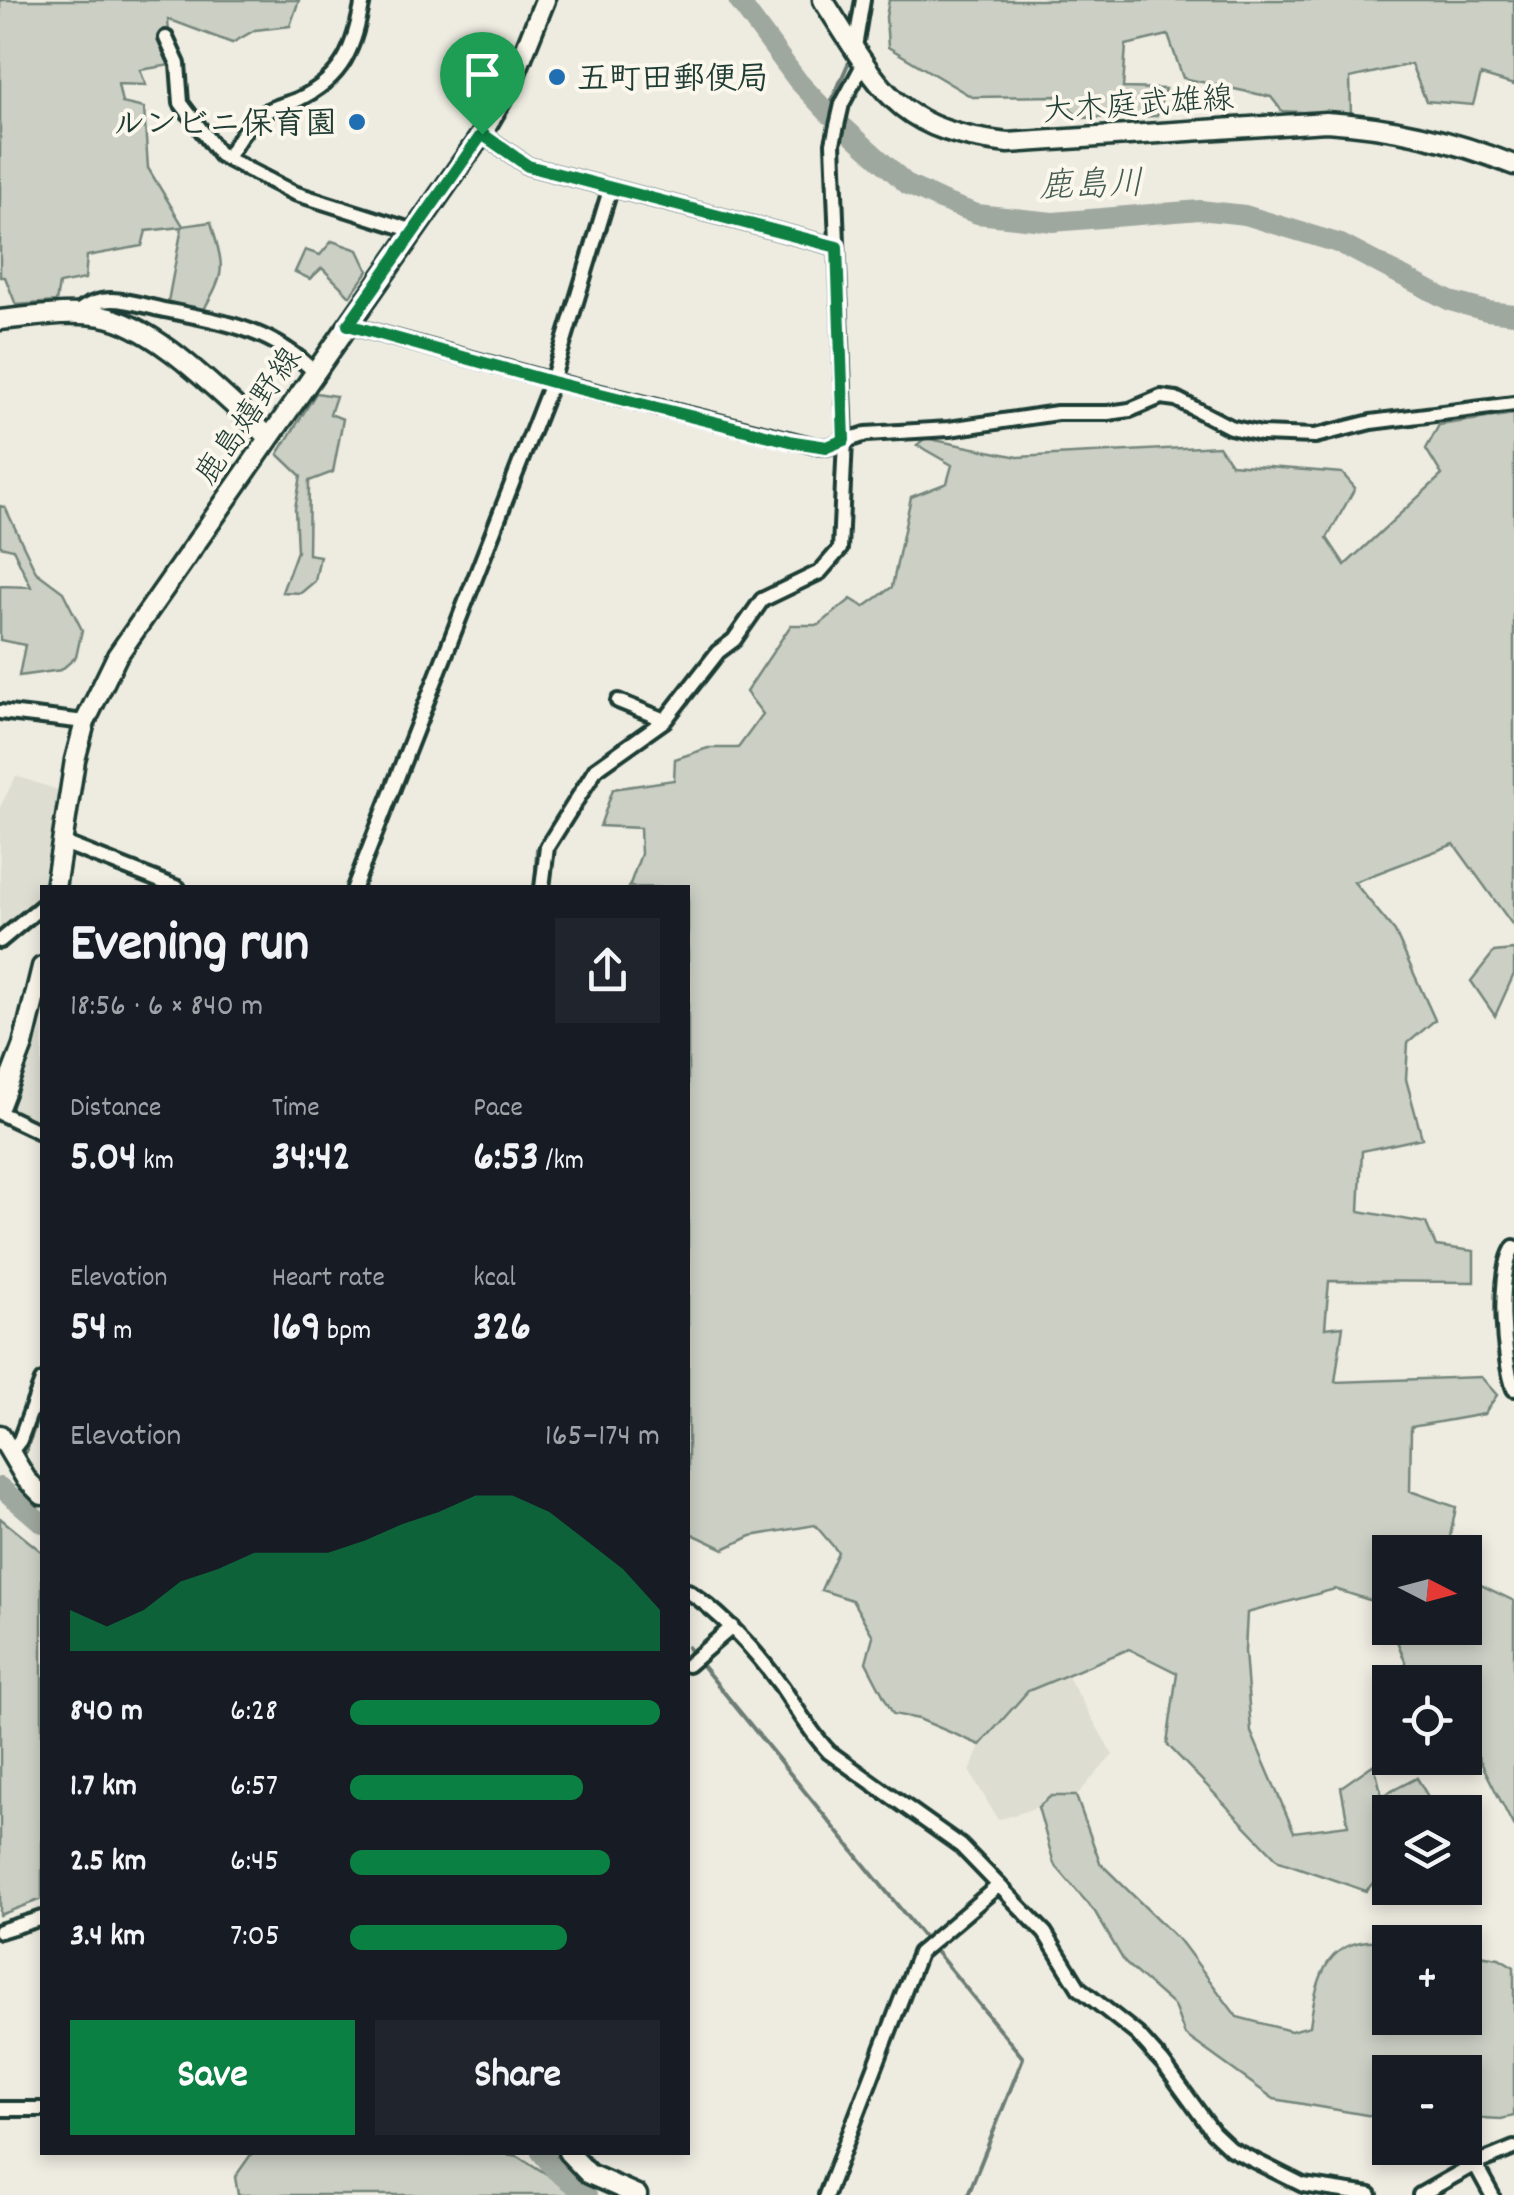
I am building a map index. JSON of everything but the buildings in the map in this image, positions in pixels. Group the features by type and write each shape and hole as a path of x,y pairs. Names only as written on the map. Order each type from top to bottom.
{"main road":[{"name":"鹿島嬉野線","path":"55,885 68,791 85,722 116,656 482,134 512,82 546,0"},
{"name":"大木庭武雄線","path":"823,0 885,94 937,130 966,138 1008,142 1326,122 1370,124 1426,134 1514,166"},
{"path":"0,320 76,314 126,322 150,336 269,437"},
{"path":"1,1101 23,1045 40,975"},
{"path":"0,1436 26,1479 40,1494"},
{"path":"571,2155 589,2174 637,2195"}],"street":[{"path":"226,158 248,126 265,111 323,86 355,42 363,0"},
{"path":"542,885 547,848 596,769 666,720 718,652 734,640 762,600 820,572 840,549 844,440 833,144 860,54 863,0"},
{"path":"166,38 178,64 181,103 220,155 266,182 294,193 414,231"},
{"path":"482,134 528,166 837,247"},
{"path":"355,885 552,382 610,190"},
{"path":"76,314 90,302 118,298 232,322 300,357 314,372"},
{"path":"348,325 552,382 827,447 866,434 949,429 1057,413 1130,410 1162,398 1176,398 1230,427 1261,434 1314,436 1371,422 1514,404"},
{"path":"618,702 666,720"},
{"path":"0,712 85,722"},
{"path":"62,842 170,885"},
{"path":"0,941 40,908"},
{"path":"1,1101 40,1131"},
{"path":"1514,1247 1509,1255 1506,1287 1505,1355 1514,1389"},
{"path":"10,1453 20,1440 40,1387"},
{"path":"690,1591 716,1610 760,1657 829,1752 948,1835 1000,1885 1045,1932 1079,1988 1137,2034 1213,2132 1231,2148 1303,2185 1370,2195"},
{"path":"690,1663 732,1627"},
{"path":"826,2195 919,1953 1000,1885"},
{"path":"0,1931 40,1919"},
{"path":"0,2109 40,2109"},
{"path":"1482,2161 1514,2148"},
{"path":"1420,2195 1473,2165"},
{"path":"1476,2165 1492,2195"}],"shaded area":[{"path":"0,0 299,0 290,26 255,30 232,43 168,19 171,65 140,70 146,85 118,84 122,103 144,108 148,168 183,226 211,222 221,269 202,313 167,307 182,227 146,231 142,246 87,256 85,279 59,284 56,302 16,305 5,277 0,277"},
{"path":"889,0 1514,0 1514,85 1481,75 1473,105 1426,101 1411,64 1350,78 1351,115 1282,111 1271,97 1183,78 1168,35 1126,45 1123,88 1165,89 1157,116 1078,118 1061,96 972,97 888,47"},
{"path":"332,241 358,250 368,271 350,296 322,268 310,279 295,272 305,250 320,255"},
{"path":"316,393 336,396 330,414 343,419 333,472 309,481 308,554 320,556 315,581 301,593 282,592 297,551 295,508 301,476 278,454"},
{"path":"1514,414 1514,927 1454,844 1354,882 1395,932 1435,1020 1408,1043 1406,1079 1422,1138 1362,1151 1359,1211 1426,1223 1436,1246 1474,1251 1474,1282 1329,1281 1325,1328 1343,1326 1335,1382 1481,1377 1497,1395 1484,1414 1411,1427 1410,1491 1456,1507 1450,1535 1372,1535 1372,1601 1335,1589 1247,1613 1245,1651 1251,1732 1294,1832 1348,1825 1341,1787 1372,1765 1372,1775 1377,1775 1382,1795 1372,1795 1372,1884 1366,1891 1279,1861 1167,1744 1177,1673 1129,1649 1028,1691 980,1745 919,1719 893,1714 866,1662 873,1636 852,1600 821,1590 838,1552 815,1525 751,1536 724,1549 690,1533 690,885 630,885 641,854 640,828 600,826 613,789 674,780 675,759 708,748 738,748 763,714 746,692 791,625 819,625 851,599 864,607 892,587 911,497 947,483 952,465 917,445 925,438 1018,457 1219,446 1231,464 1342,473 1355,488 1327,538 1345,565 1442,475 1426,449 1439,425"},
{"path":"0,506 5,507 36,572 63,592 82,630 76,657 61,670 19,676 25,645 0,640 0,586 31,587 13,549 0,546"},
{"path":"16,776 58,790 44,885 40,885 40,893 24,915 0,932 0,807"},
{"path":"1514,950 1514,974 1495,1016 1471,981 1494,952"},
{"path":"40,1034 40,1125 12,1111"},
{"path":"0,1518 40,1550 40,1900 0,1915"},
{"path":"1482,1585 1514,1601 1514,1827 1482,1764 1482,1665 1406,1665 1399,1645 1482,1645"},
{"path":"1067,1675 1113,1755 1076,1796 1051,1796 1038,1807 998,1820 970,1772 980,1745 1028,1691"},
{"path":"1417,1778 1427,1795 1384,1795"},
{"path":"1051,1796 1076,1796 1100,1863 1182,1943 1237,2017 1291,2031 1310,2026 1317,1989 1330,1961 1353,1944 1372,1941 1372,2035 1482,2035 1482,1956 1499,1958 1514,1967 1514,2116 1482,2118 1482,2055 1372,2055 1372,2116 1274,2099 1185,2035 1174,2006 1125,1963 1095,1912 1054,1864 1038,1807"},
{"path":"251,2155 512,2155 580,2195 238,2195 235,2177"}],"waterway":[{"name":"鹿島川","path":"738,0 798,81 827,112 908,185 942,201 977,214 1053,222 1200,210 1245,215 1341,244 1450,301 1514,314"},
{"path":"853,18 855,0"},
{"path":"827,112 848,64"},
{"path":"535,885 537,849"},
{"path":"8,1126 40,1141"},
{"path":"24,1455 40,1412"},
{"path":"0,1487 40,1521"},
{"path":"700,1663 925,1939"},
{"path":"934,1949 1023,2058 968,2195"},
{"path":"543,2155 555,2170 587,2195"}],"place":[{"name":"五町田郵便局","path":"557,77"},
{"name":"ルンビニ保育園","path":"357,122"}],"route":[{"path":"482,134 528,166 837,247 844,440 827,447 794,442 552,382 348,325 482,134"}]}
